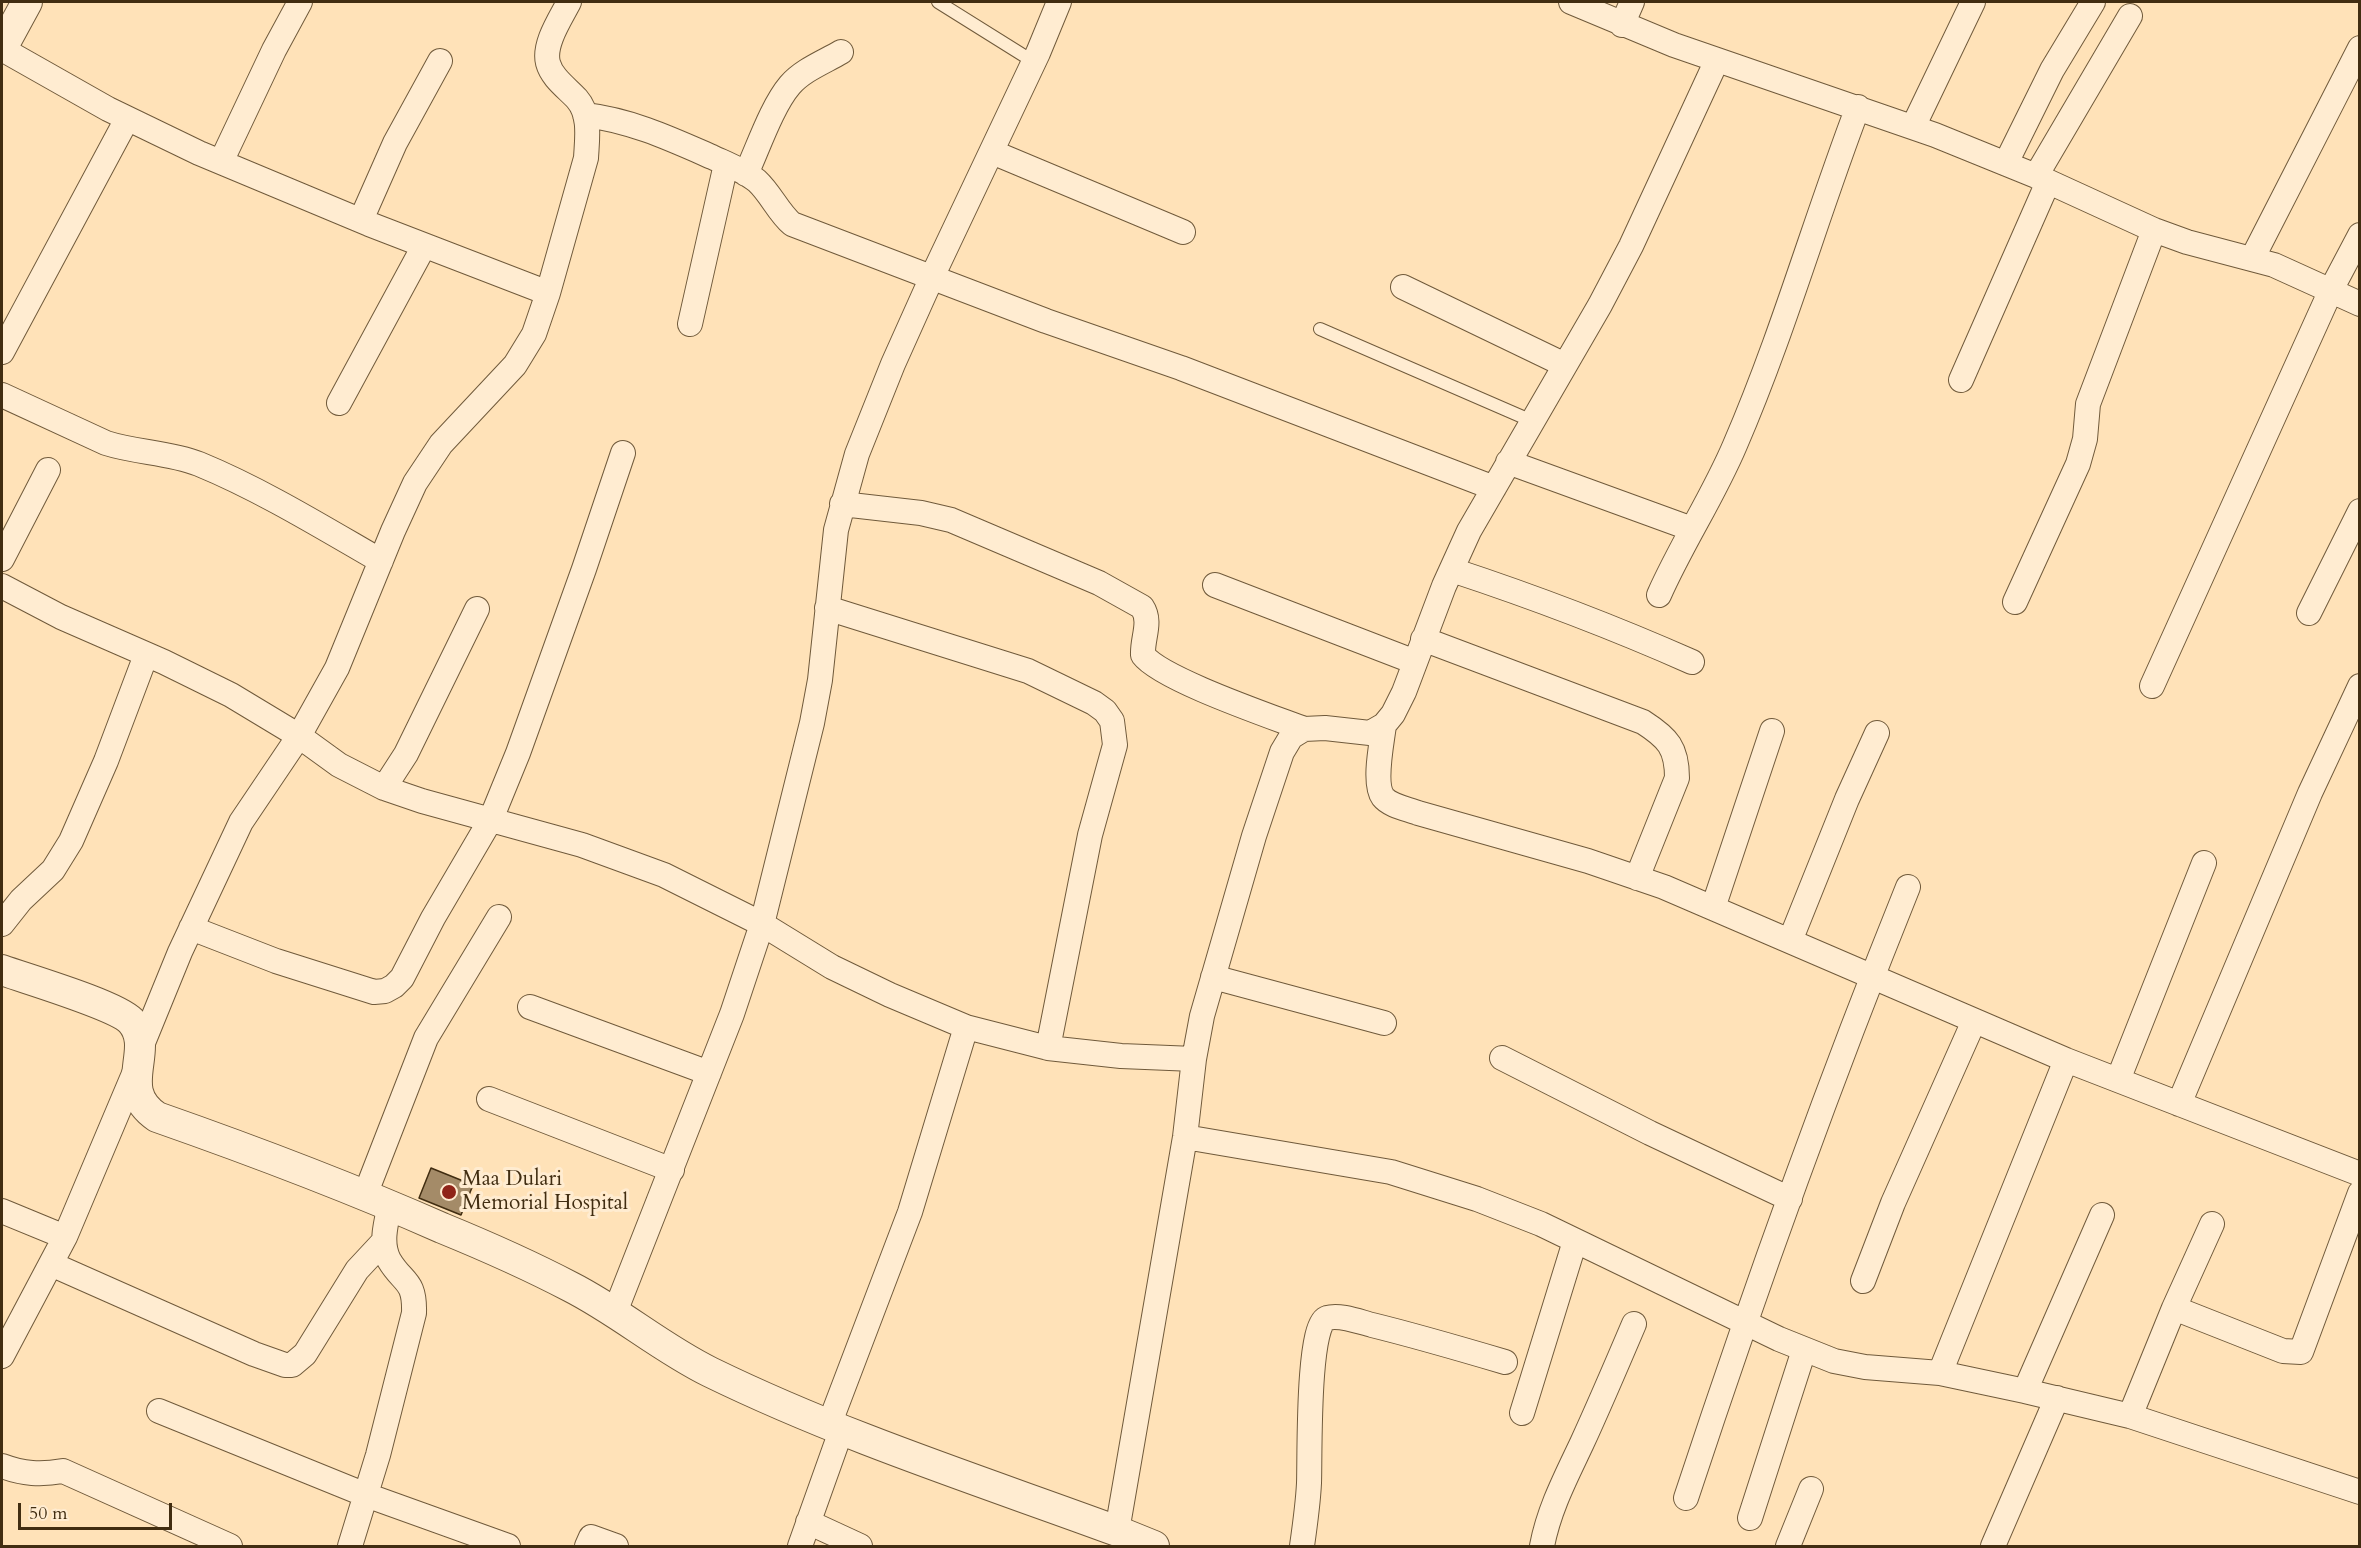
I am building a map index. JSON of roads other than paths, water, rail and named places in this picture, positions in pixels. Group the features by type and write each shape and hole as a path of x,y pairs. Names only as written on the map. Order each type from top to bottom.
{"street":[{"path":"27,2 2,48 45,75 127,119 221,162 424,246 548,293"},
{"path":"221,162 274,50 300,2"},
{"path":"2,1355 65,1237 191,928 241,822 299,736 337,668 411,490 428,460 502,380 525,351 534,334 548,293 586,158 588,135 585,115 579,102 553,73 548,61 550,45 569,2"},
{"path":"615,1312 709,1073 762,924 812,723 820,680 832,556 842,504 857,454 893,364 1034,62 1059,2"},
{"path":"1571,2 1622,25 1858,107 2006,163 2154,230 2187,242 2274,265 2360,304"},
{"path":"1622,25 1632,2"},
{"path":"1913,127 1973,2"},
{"path":"2006,163 2052,70 2093,2"},
{"path":"1960,380 2042,179 2130,16"},
{"path":"2252,259 2360,48"},
{"path":"690,324 736,169 790,84 812,68 841,52"},
{"path":"842,504 921,513 951,520 1099,583 1142,607 1146,613 1143,655 1149,663 1191,684 1304,729 1325,728 1370,733 1384,725 1393,714 1470,531 1631,246 1718,60"},
{"path":"361,220 395,143 440,61"},
{"path":"1659,595 1673,563 1715,491 1772,355 1837,162 1858,107"},
{"path":"585,115 612,118 637,126 736,169 764,188 778,210 792,224 1494,488"},
{"path":"2,352 127,119"},
{"path":"992,152 1184,232"},
{"path":"2015,602 2078,464 2085,439 2086,415 2092,390 2154,230"},
{"path":"2152,686 2238,501 2331,290 2360,234"},
{"path":"339,403 424,246"},
{"path":"1403,286 1565,364"},
{"path":"2,395 106,443 122,448 175,456 199,464 294,512 381,561"},
{"path":"191,928 284,964 374,992 385,991 402,978 433,918 491,819 518,753 585,569 622,453"},
{"path":"1508,462 1692,529"},
{"path":"2,559 48,470"},
{"path":"2309,613 2360,511"},
{"path":"1452,570 1614,628 1692,662"},
{"path":"1215,585 1415,662"},
{"path":"2,586 231,695 299,736 339,765 384,788 582,844 636,864 699,891 762,924 832,967 890,995 966,1027 1048,1048 1121,1056 1194,1059"},
{"path":"826,608 1028,671 1055,682 1094,703 1105,711 1112,721 1115,745 1090,835 1048,1048"},
{"path":"384,788 406,754 477,609"},
{"path":"1423,639 1643,722 1659,732 1669,742 1677,761 1677,778 1637,878"},
{"path":"2,924 21,900 53,870 71,842 102,770 146,655"},
{"path":"2179,1104 2310,793 2360,686"},
{"path":"1384,725 1379,784 1383,798 1395,805 1588,861 1637,878 1790,940 2066,1060 2360,1174"},
{"path":"1117,1531 1185,1137 1194,1059 1202,1017 1272,776 1282,752 1292,737 1304,729"},
{"path":"1713,908 1772,731"},
{"path":"1790,940 1843,808 1877,733"},
{"path":"2118,1080 2204,863"},
{"path":"1686,1498 1745,1321 1872,977 1908,887"},
{"path":"350,1546 366,1495 414,1313 415,1298 412,1287 389,1259 377,1200 426,1038 499,917"},
{"path":"2,970 113,1009 132,1022 136,1030 139,1057 137,1091 141,1101 158,1117 377,1200 522,1262 573,1287 615,1312 676,1354 709,1372 835,1428 1154,1546"},
{"path":"1214,977 1384,1023"},
{"path":"530,1007 709,1073"},
{"path":"1863,1281 1904,1178 1974,1021"},
{"path":"800,1546 835,1428 910,1212 966,1027"},
{"path":"1502,1058 1630,1124 1790,1199"},
{"path":"1940,1373 2066,1060"},
{"path":"489,1100 672,1170"},
{"path":"1185,1137 1391,1172 1477,1199 1541,1224 1804,1350 1834,1361 1865,1367 1940,1373 2025,1390 2130,1416 2360,1492"},
{"path":"2174,1308 2283,1351 2301,1352 2360,1193"},
{"path":"2,1211 65,1237"},
{"path":"2025,1390 2102,1215"},
{"path":"2130,1416 2174,1308 2212,1224"},
{"path":"51,1264 254,1354 285,1365 292,1365 305,1354 357,1270 384,1240"},
{"path":"1522,1413 1575,1241"},
{"path":"1302,1546 1309,1484 1312,1382 1316,1337 1321,1322 1327,1318 1338,1318 1363,1323 1505,1362"},
{"path":"1542,1546 1551,1509 1634,1324"},
{"path":"1750,1518 1804,1350"},
{"path":"1993,1546 2056,1398"},
{"path":"159,1411 366,1495 496,1544"},
{"path":"2,1466 19,1473 41,1474 63,1471 230,1546"},
{"path":"1788,1546 1811,1489"},
{"path":"808,1522 860,1546"},
{"path":"587,1546 591,1537 616,1546"}],"lane":[{"path":"938,2 1034,62"},
{"path":"1320,329 1533,421"}],"place":[{"name":"Maa Dulari Memorial Hospital","path":"449,1192"}]}
